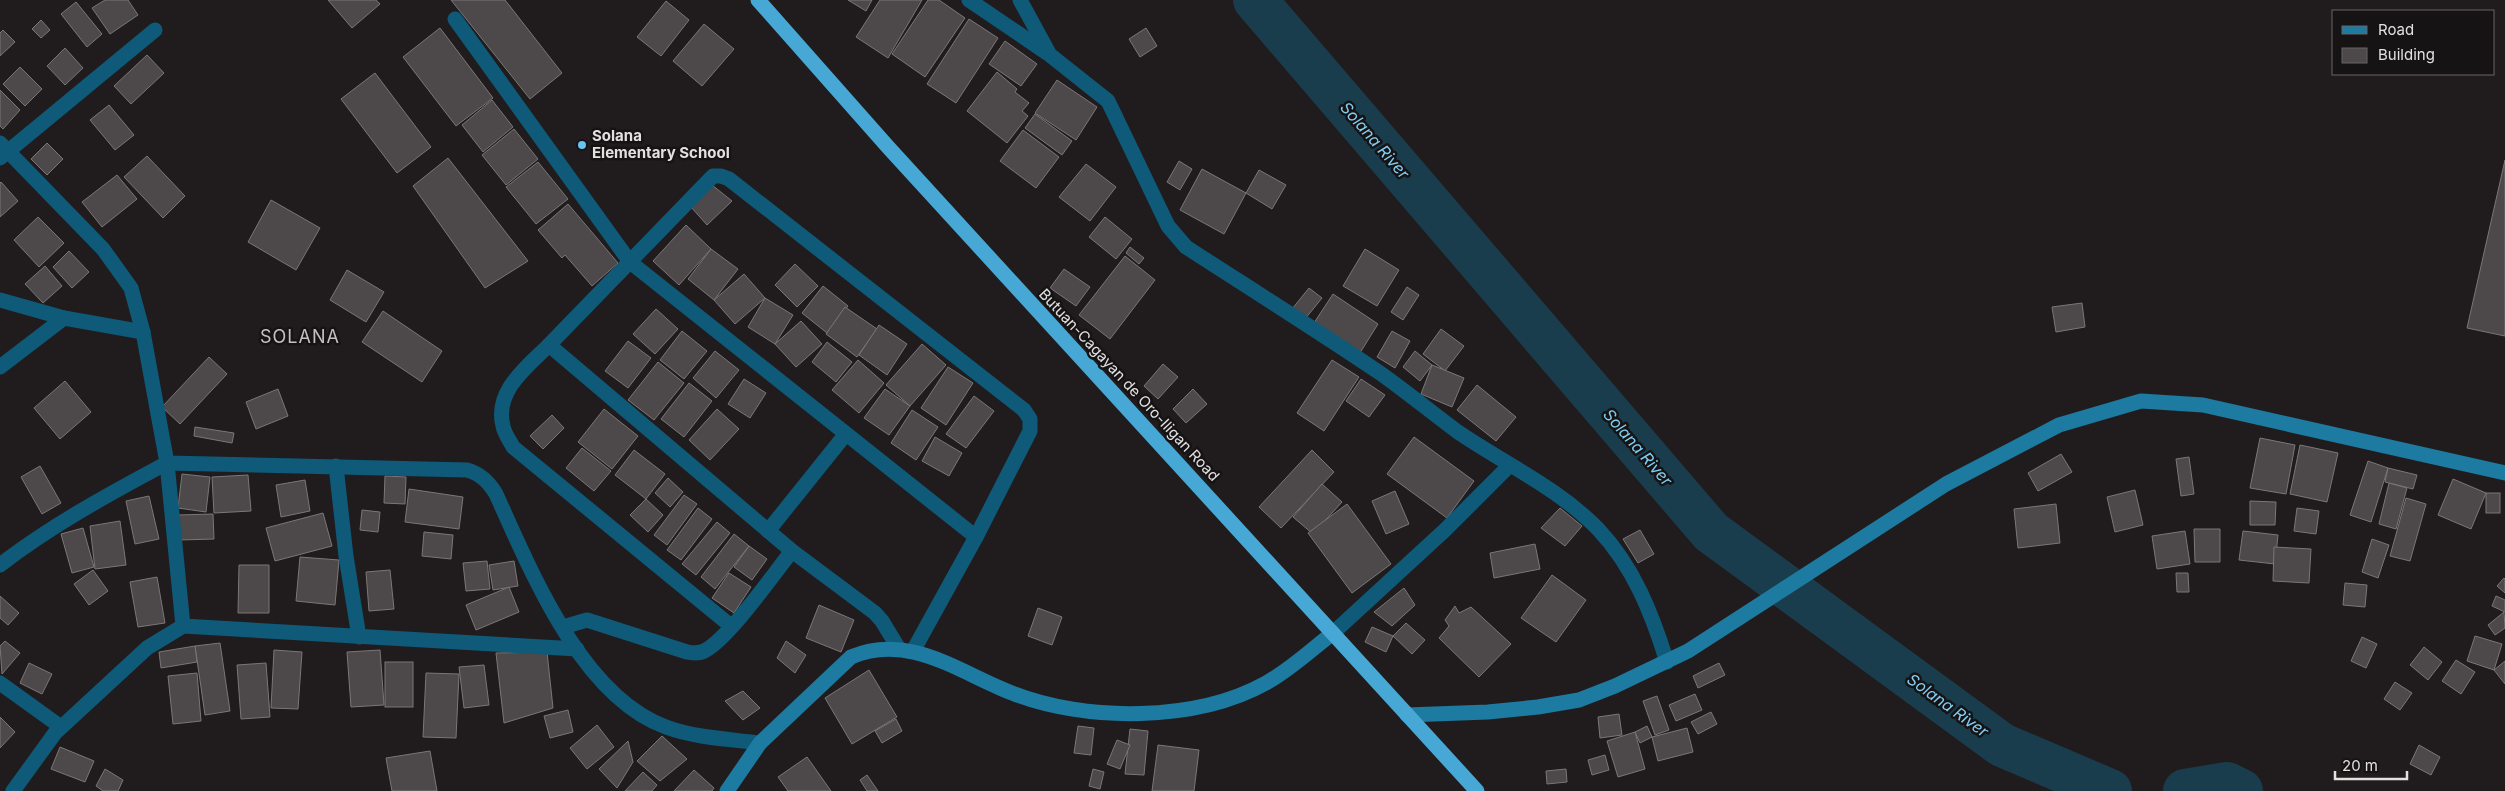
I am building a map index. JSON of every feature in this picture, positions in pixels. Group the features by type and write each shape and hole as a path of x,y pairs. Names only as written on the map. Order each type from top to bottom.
{"highway":[{"name":"Butuan-Cagayan de Oro-Iligan Road","path":"758,0 888,147 1477,791"}],"street":[{"path":"969,0 1050,56 1108,101 1168,226 1176,238 1186,247 1381,374 1458,432 1574,506 1599,530 1622,559 1640,589 1655,624 1667,662"},
{"path":"1020,0 1050,56"},
{"path":"456,19 630,262 845,435 976,537"},
{"path":"155,30 3,151 103,249 122,272 131,288 143,332 167,463 183,626"},
{"path":"731,626 513,447 503,426 502,408 508,387 713,176 721,176 737,185 1024,410 1030,419 1030,431 976,537 906,650"},
{"path":"0,300 64,318 143,332"},
{"path":"0,367 64,318"},
{"path":"549,345 792,551 875,613 906,650"},
{"path":"1407,715 1488,712 1579,700 1688,651 1946,484 2059,425 2141,401 2203,405 2505,473"},
{"path":"768,531 845,435"},
{"path":"0,565 26,545 98,500 167,463 467,470 478,473 496,494 534,576 577,649 612,693 638,712 664,726 688,734 760,743"},
{"path":"336,466 346,556 360,637"},
{"path":"727,791 760,743 851,657 873,650 906,650 946,662 1011,693 1049,706 1148,714 1188,710 1247,692 1267,682 1333,633 1445,530 1510,466"},
{"path":"564,627 587,620 694,653 707,649 731,626 792,551"},
{"path":"13,791 61,727 147,648 183,626 577,649"},
{"path":"0,683 61,727"}],"building":[{"path":"105,0 128,0 138,15 110,34 92,8"},
{"path":"328,0 376,0 380,4 352,28"},
{"path":"451,0 505,0 562,73 530,99"},
{"path":"848,0 872,0 866,11"},
{"path":"880,0 922,0 888,58 856,37"},
{"path":"928,0 939,0 965,18 925,77 892,54"},
{"path":"666,1 689,20 661,56 637,37"},
{"path":"76,2 102,34 87,47 61,14"},
{"path":"969,19 998,38 956,103 927,84"},
{"path":"41,20 50,30 41,38 32,29"},
{"path":"704,24 734,49 702,86 673,61"},
{"path":"440,28 493,98 456,126 403,57"},
{"path":"1146,28 1157,46 1140,57 1129,39"},
{"path":"3,30 15,42 0,56 0,33"},
{"path":"1005,41 1037,64 1021,86 989,64"},
{"path":"65,48 83,68 65,85 47,66"},
{"path":"147,55 164,73 131,104 114,86"},
{"path":"20,67 42,89 25,106 3,84"},
{"path":"997,72 1017,89 1015,92 1029,103 1022,111 1028,116 1007,143 967,111"},
{"path":"375,73 431,147 397,173 341,99"},
{"path":"1057,80 1097,107 1076,140 1035,113"},
{"path":"0,90 20,110 3,129 0,126"},
{"path":"492,100 513,127 483,152 462,125"},
{"path":"109,105 134,135 115,150 90,120"},
{"path":"1035,114 1072,141 1062,155 1025,128"},
{"path":"514,129 538,159 506,185 482,155"},
{"path":"1023,130 1059,157 1036,188 1000,161"},
{"path":"47,143 63,159 47,175 31,159"},
{"path":"147,156 185,196 163,218 124,177"},
{"path":"448,158 528,261 485,288 413,186"},
{"path":"2505,160 2505,336 2467,328"},
{"path":"1179,161 1192,169 1180,190 1167,182"},
{"path":"538,162 568,199 536,224 506,187"},
{"path":"1086,164 1116,187 1090,221 1059,197"},
{"path":"1202,169 1246,193 1224,234 1180,210"},
{"path":"1259,170 1286,185 1272,209 1246,193"},
{"path":"117,175 137,199 102,227 82,202"},
{"path":"0,183 18,201 0,217"},
{"path":"712,185 732,201 707,225 691,207"},
{"path":"271,200 320,228 296,270 248,242"},
{"path":"568,204 618,263 592,286 565,255 562,258 538,230"},
{"path":"38,217 64,243 39,267 14,240"},
{"path":"1105,217 1132,239 1116,259 1089,237"},
{"path":"686,225 711,249 679,285 653,261"},
{"path":"1130,247 1144,258 1139,264 1126,253"},
{"path":"711,249 738,269 714,300 688,279"},
{"path":"1365,249 1399,270 1377,306 1343,286"},
{"path":"69,251 89,272 72,288 53,267"},
{"path":"1125,256 1155,280 1110,339 1079,315"},
{"path":"795,264 818,286 797,307 775,285"},
{"path":"45,266 62,286 43,303 25,284"},
{"path":"1064,269 1090,287 1076,306 1050,288"},
{"path":"347,270 384,292 366,322 330,300"},
{"path":"744,274 765,298 735,324 714,300"},
{"path":"823,286 848,306 827,333 802,313"},
{"path":"1407,287 1419,295 1403,320 1391,312"},
{"path":"1309,288 1322,298 1305,319 1292,309"},
{"path":"1333,294 1378,324 1358,356 1312,326"},
{"path":"765,298 793,315 775,344 748,327"},
{"path":"2082,303 2085,327 2056,332 2052,307"},
{"path":"845,307 877,329 857,357 826,334"},
{"path":"656,309 678,329 655,354 633,334"},
{"path":"383,311 442,351 422,382 362,342"},
{"path":"801,321 822,344 796,367 775,344"},
{"path":"879,325 907,344 887,375 859,355"},
{"path":"1441,329 1464,346 1445,371 1423,354"},
{"path":"682,331 707,351 684,379 660,360"},
{"path":"1392,331 1410,341 1395,368 1377,357"},
{"path":"628,341 651,358 628,388 605,371"},
{"path":"827,342 852,362 836,382 812,362"},
{"path":"922,344 946,365 910,406 886,385"},
{"path":"715,351 739,370 716,398 693,378"},
{"path":"1415,351 1432,365 1420,381 1403,367"},
{"path":"209,357 227,374 180,424 162,407"},
{"path":"858,360 884,383 859,413 832,390"},
{"path":"1332,360 1359,377 1324,431 1297,413"},
{"path":"658,362 684,383 654,420 628,400"},
{"path":"1163,364 1178,377 1158,399 1144,386"},
{"path":"1432,365 1464,378 1452,407 1421,394"},
{"path":"948,367 973,383 946,425 921,408"},
{"path":"744,379 766,393 750,418 728,404"},
{"path":"1361,379 1385,395 1369,417 1346,401"},
{"path":"65,381 91,412 60,439 34,408"},
{"path":"689,383 712,401 684,437 661,419"},
{"path":"1477,385 1516,417 1496,441 1457,410"},
{"path":"278,389 288,416 256,429 246,402"},
{"path":"885,389 910,406 889,435 864,418"},
{"path":"1193,389 1207,404 1186,423 1173,409"},
{"path":"974,396 994,411 966,448 946,434"},
{"path":"604,409 638,436 612,469 578,442"},
{"path":"717,409 739,429 710,460 689,440"},
{"path":"912,410 938,427 916,460 891,443"},
{"path":"552,415 564,428 543,449 530,436"},
{"path":"195,427 234,433 232,443 194,436"},
{"path":"935,437 962,453 949,476 922,461"},
{"path":"1414,437 1474,481 1447,518 1387,474"},
{"path":"2260,438 2295,445 2286,494 2250,488"},
{"path":"2300,445 2338,453 2327,502 2290,494"},
{"path":"582,448 611,471 594,491 566,468"},
{"path":"634,450 665,474 646,499 615,475"},
{"path":"1312,450 1334,472 1281,528 1259,507"},
{"path":"2061,454 2072,472 2038,491 2028,473"},
{"path":"2189,457 2194,494 2181,496 2176,459"},
{"path":"2368,461 2388,468 2371,522 2350,515"},
{"path":"40,466 61,503 42,514 21,477"},
{"path":"2388,468 2417,475 2413,489 2385,482"},
{"path":"182,474 210,477 206,512 178,508"},
{"path":"248,475 251,511 214,513 212,477"},
{"path":"385,476 406,477 405,504 384,503"},
{"path":"668,478 683,492 670,507 655,493"},
{"path":"2453,479 2486,493 2471,529 2438,515"},
{"path":"305,480 310,511 281,517 276,485"},
{"path":"2389,483 2407,488 2396,529 2379,524"},
{"path":"1322,484 1342,502 1313,534 1293,517"},
{"path":"409,489 463,497 459,529 405,522"},
{"path":"2135,490 2143,525 2115,532 2107,497"},
{"path":"1395,491 1409,524 1386,534 1372,501"},
{"path":"2486,493 2500,493 2500,513 2486,513"},
{"path":"684,495 697,504 667,545 654,535"},
{"path":"149,496 159,539 135,544 126,501"},
{"path":"2406,498 2426,504 2410,561 2390,556"},
{"path":"646,499 663,515 648,532 630,515"},
{"path":"2250,501 2276,502 2275,525 2250,525"},
{"path":"1347,504 1391,564 1352,593 1308,533"},
{"path":"2056,504 2060,543 2018,548 2014,509"},
{"path":"698,508 712,519 681,560 667,550"},
{"path":"1560,508 1582,526 1565,546 1541,528"},
{"path":"2297,508 2319,511 2316,534 2294,531"},
{"path":"362,510 380,512 378,532 360,530"},
{"path":"323,513 332,546 275,561 266,528"},
{"path":"213,514 214,539 180,540 178,515"},
{"path":"120,521 126,565 95,569 90,526"},
{"path":"717,522 730,533 696,575 682,564"},
{"path":"83,528 94,567 72,573 61,534"},
{"path":"2194,529 2220,529 2220,562 2195,562"},
{"path":"1640,530 1654,554 1638,563 1623,539"},
{"path":"2185,531 2190,564 2157,569 2152,536"},
{"path":"2243,531 2278,535 2275,564 2239,560"},
{"path":"424,532 453,535 451,559 422,556"},
{"path":"734,534 749,546 715,589 701,577"},
{"path":"2372,539 2389,545 2378,578 2362,572"},
{"path":"1535,544 1540,569 1494,578 1490,553"},
{"path":"749,546 767,559 752,580 734,567"},
{"path":"2274,547 2311,549 2309,583 2273,581"},
{"path":"300,557 339,560 335,605 296,601"},
{"path":"487,561 490,589 466,591 463,563"},
{"path":"514,561 518,586 493,590 489,565"},
{"path":"239,565 269,565 269,613 238,613"},
{"path":"93,570 108,591 89,605 74,584"},
{"path":"390,570 394,609 369,611 366,572"},
{"path":"729,573 751,587 734,613 712,598"},
{"path":"2176,573 2188,573 2189,592 2177,592"},
{"path":"1552,575 1586,600 1556,642 1521,618"},
{"path":"157,577 165,623 138,627 130,582"},
{"path":"2505,579 2505,593 2497,586"},
{"path":"2345,583 2367,585 2365,607 2343,605"},
{"path":"509,587 519,612 476,630 466,605"},
{"path":"1404,588 1415,605 1392,626 1374,612"},
{"path":"0,596 19,613 8,625 0,618"},
{"path":"2496,596 2505,600 2505,612 2492,606"},
{"path":"819,605 854,620 841,652 806,638"},
{"path":"1455,606 1459,613 1471,607 1511,644 1479,677 1439,638 1449,626 1445,620"},
{"path":"1038,608 1062,617 1052,645 1028,636"},
{"path":"2504,612 2505,628 2495,635 2488,625"},
{"path":"1406,623 1425,640 1412,654 1393,636"},
{"path":"1372,627 1393,636 1386,652 1365,642"},
{"path":"2475,636 2502,644 2494,670 2467,661"},
{"path":"2362,637 2377,644 2366,668 2351,661"},
{"path":"5,641 20,653 2,674 0,646"},
{"path":"786,641 806,655 795,673 777,658"},
{"path":"220,643 230,711 205,715 195,646"},
{"path":"195,646 197,662 161,668 159,652"},
{"path":"2424,647 2442,662 2428,680 2410,665"},
{"path":"274,650 302,652 298,709 271,708"},
{"path":"380,650 384,705 351,707 347,652"},
{"path":"547,652 553,708 504,723 496,653"},
{"path":"2456,660 2475,672 2461,694 2442,681"},
{"path":"2505,661 2505,684 2494,670"},
{"path":"385,662 413,662 413,707 385,707"},
{"path":"29,663 52,674 42,694 20,683"},
{"path":"266,663 270,717 241,719 237,665"},
{"path":"1719,663 1725,675 1698,688 1693,676"},
{"path":"484,665 489,705 464,708 459,667"},
{"path":"869,670 897,717 852,744 825,698"},
{"path":"197,673 201,721 173,724 168,676"},
{"path":"426,673 459,674 456,738 423,737"},
{"path":"2395,682 2412,693 2400,710 2384,699"},
{"path":"743,691 760,708 743,720 725,701"},
{"path":"1695,694 1702,710 1676,721 1669,705"},
{"path":"1657,696 1669,730 1655,735 1643,701"},
{"path":"568,710 573,732 550,738 544,716"},
{"path":"1711,712 1717,724 1698,734 1691,722"},
{"path":"1619,714 1622,735 1600,738 1598,717"},
{"path":"0,717 15,732 0,748"},
{"path":"896,719 902,731 882,743 875,731"},
{"path":"597,725 614,747 587,769 570,748"},
{"path":"1078,726 1094,728 1091,755 1074,753"},
{"path":"1647,726 1652,737 1640,743 1635,732"},
{"path":"1687,728 1693,752 1658,761 1652,737"},
{"path":"1130,729 1148,731 1144,775 1125,774"},
{"path":"1635,732 1645,769 1618,777 1607,741"},
{"path":"662,736 687,759 660,781 637,761"},
{"path":"1117,740 1130,745 1120,769 1107,764"},
{"path":"628,741 633,762 617,788 599,769"},
{"path":"1158,745 1199,750 1194,791 1152,791"},
{"path":"2419,745 2440,757 2431,775 2410,764"},
{"path":"60,747 94,761 85,782 51,769"},
{"path":"430,751 437,791 392,791 386,758"},
{"path":"1605,755 1609,770 1592,775 1588,760"},
{"path":"807,757 831,791 788,791 778,777"},
{"path":"105,769 123,780 118,791 103,791 96,786"},
{"path":"1093,769 1104,772 1100,789 1089,786"},
{"path":"1566,769 1567,782 1547,784 1546,771"},
{"path":"694,770 714,788 712,791 674,791"},
{"path":"643,772 657,785 652,791 625,791"},
{"path":"867,775 878,791 867,791 860,780"}],"waterway":[{"name":"Solana River","path":"1255,0 1711,532 2002,745 2110,791"},
{"name":"Solana River","path":"2185,791 2227,784 2241,791"}],"place":[{"name":"Solana Elementary School","path":"582,145"}],"district":[{"name":"SOLANA","path":"300,337"}]}
